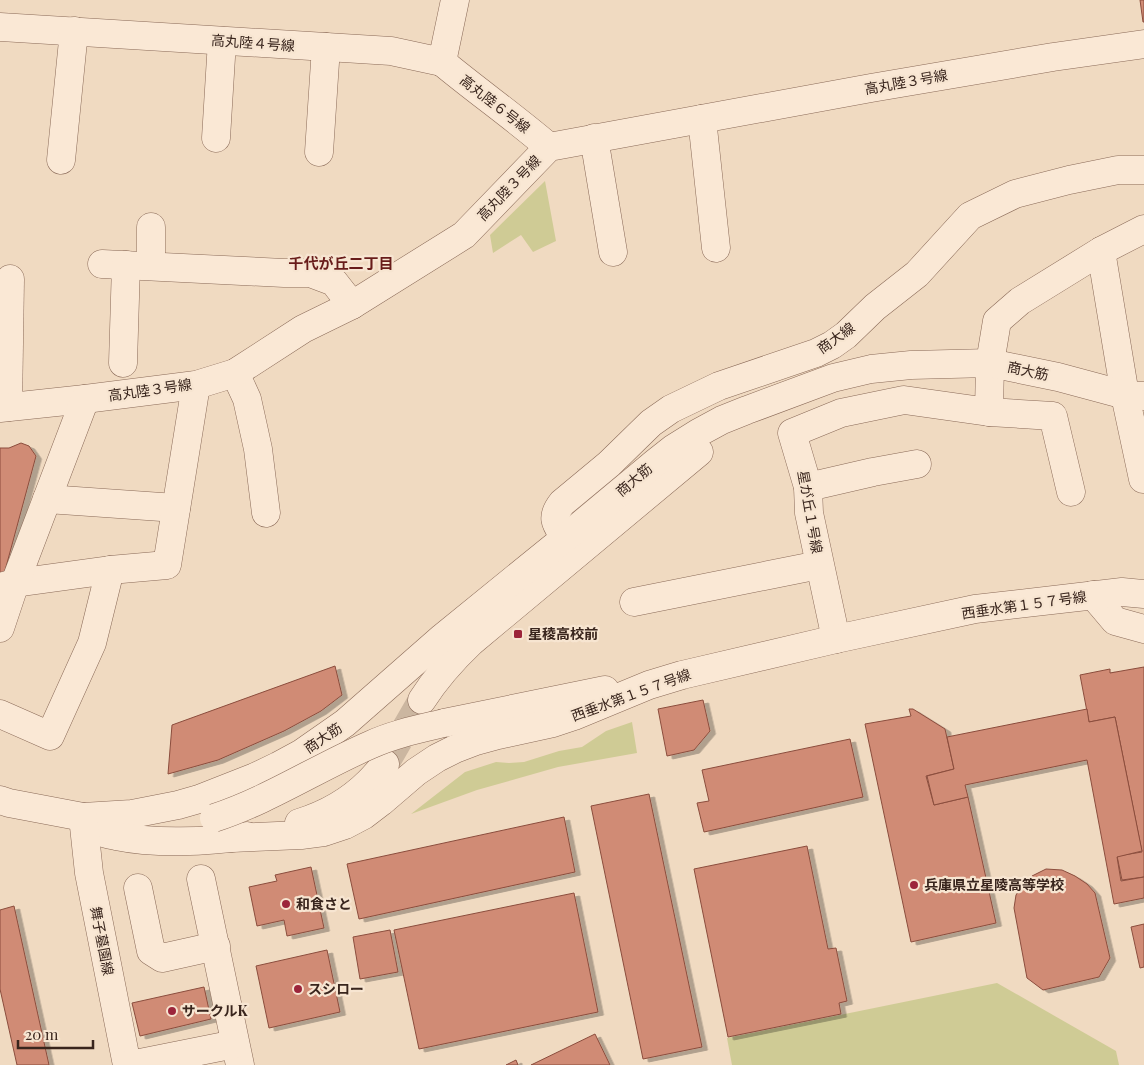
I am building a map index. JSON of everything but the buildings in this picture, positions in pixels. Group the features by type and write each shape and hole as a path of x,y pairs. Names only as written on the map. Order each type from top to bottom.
{"street":[{"path":"442,62 455,0"},
{"name":"高丸陸４号線","path":"0,27 391,51 442,62"},
{"path":"61,160 74,31"},
{"path":"216,138 222,40"},
{"name":"高丸陸３号線","path":"4,407 196,385 235,373 303,329 352,305 464,235 548,146 862,89 1053,57 1144,44"},
{"path":"319,152 326,47"},
{"name":"高丸陸６号線","path":"442,62 548,146"},
{"path":"702,119 716,248"},
{"path":"594,138 613,252"},
{"name":"商大線","path":"566,538 555,519 556,510 609,464 651,423 671,409 719,386 816,353 832,345 917,274 970,216 1015,194 1060,182 1118,170 1144,170"},
{"path":"124,364 126,265 151,227"},
{"path":"1071,492 1053,416 989,412 990,363 997,321 1020,301 1102,251 1144,229"},
{"path":"1102,251 1135,396 1142,479"},
{"path":"126,265 284,273 310,272 334,282 352,305"},
{"path":"4,407 10,278"},
{"name":"商大筋","path":"96,817 152,810 199,799 254,777 302,753 345,723 443,637 566,538 655,463 674,448 722,420 833,378 871,370 911,365 990,363 1135,396"},
{"path":"235,373 247,400 258,449 266,513"},
{"path":"7,585 110,570 167,565 196,385"},
{"name":"商大筋","path":"422,700 441,672 471,642 686,462 727,430 793,393"},
{"path":"0,628 7,585 47,499 85,399"},
{"name":"星が丘１号線","path":"836,640 809,513 808,487 792,433 841,413 904,400 989,412"},
{"path":"808,487 917,464"},
{"path":"47,499 176,508"},
{"path":"634,602 819,565"},
{"path":"0,714 50,736 92,643 110,570"},
{"name":"西垂水第１５７号線","path":"222,828 301,835 324,832 345,825 364,815 416,772 455,749 498,735 553,723 649,685 682,675 975,610 1122,592 1144,594"},
{"path":"1093,595 1116,622 1144,629"},
{"path":"222,828 252,804 348,755 394,736 444,723 682,675"},
{"path":"0,800 96,817 149,822 193,822 261,834 310,820 331,810 370,781 385,764"},
{"name":"舞子墓園線","path":"96,817 89,873 127,1065"},
{"path":"127,1065 237,1054 201,879"},
{"path":"138,888 151,951 162,958 216,946"}],"shaded area":[{"path":"545,181 556,241 533,252 521,235 493,253 490,235"},
{"path":"632,722 637,753 558,767 477,790 411,814 465,772 496,762 524,762 559,751 582,747 606,731"},
{"path":"997,983 1116,1051 1119,1065 732,1065 727,1038"}],"tunnel":[{"path":"385,764 422,700"}],"place":[{"name":"星稜高校前","path":"518,634"},
{"name":"兵庫県立星陵高等学校","path":"914,885"},
{"name":"和食さと","path":"286,904"},
{"name":"スシロー","path":"298,989"},
{"name":"サークルK","path":"172,1011"}],"district":[{"name":"千代が丘二丁目","path":"341,264"}]}
